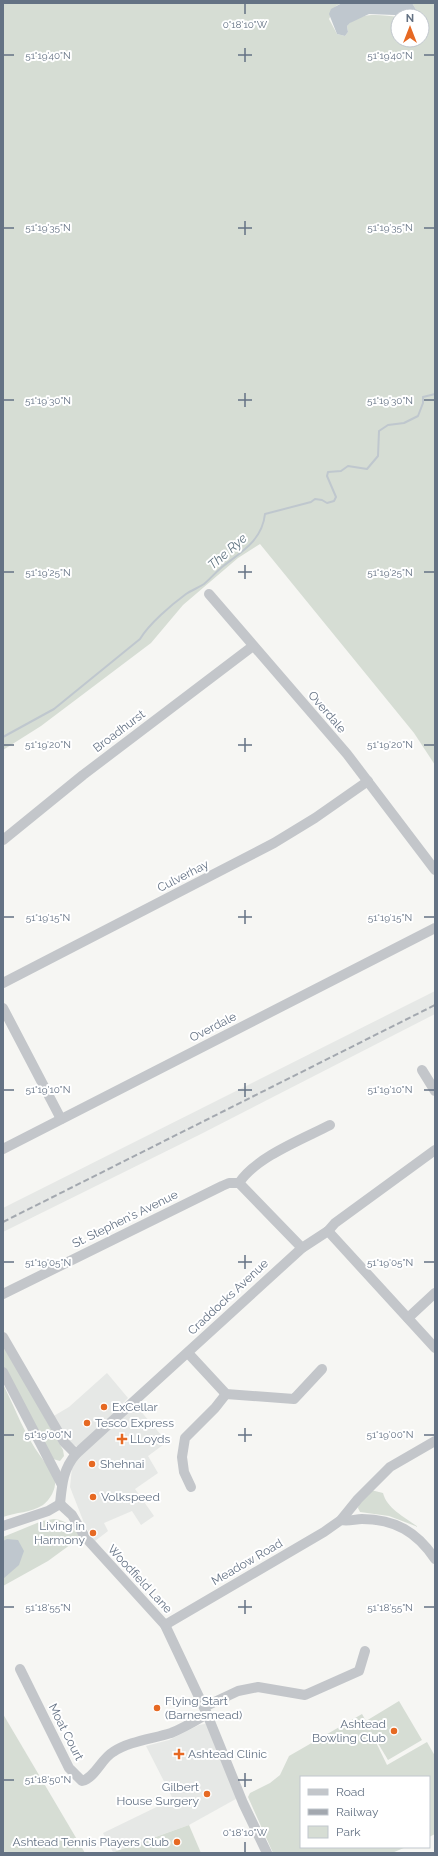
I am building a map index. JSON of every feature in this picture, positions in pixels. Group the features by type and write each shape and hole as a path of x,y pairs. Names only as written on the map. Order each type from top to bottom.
{"street":[{"name":"Overdale","path":"209,594 324,727 368,781 435,870"},
{"name":"Broadhurst","path":"3,840 83,775 253,646"},
{"name":"Culverhay","path":"3,983 274,843 315,818 368,781"},
{"name":"Overdale","path":"3,1149 435,928"},
{"path":"3,1008 61,1119"},
{"path":"422,1070 435,1091"},
{"path":"302,1248 239,1183 245,1174 260,1162 330,1124"},
{"name":"Craddocks Avenue","path":"62,1485 66,1467 76,1454 188,1353 226,1316 302,1248 328,1231 335,1223 435,1150"},
{"name":"St. Stephen's Avenue","path":"3,1294 222,1186 229,1183 239,1183"},
{"path":"328,1231 435,1348"},
{"path":"408,1318 435,1293"},
{"path":"3,1337 64,1442 76,1454"},
{"path":"188,1353 226,1394 294,1399 322,1369"},
{"path":"3,1372 49,1460 57,1479 62,1485 60,1504 48,1511 3,1526"},
{"path":"192,1487 184,1472 182,1457 185,1438 215,1408 226,1394"},
{"name":"Meadow Road","path":"165,1624 324,1532 341,1520 358,1499 390,1468 435,1441"},
{"path":"49,1460 66,1467"},
{"name":"Woodfield Lane","path":"60,1504 72,1515 85,1537 165,1624 205,1711 243,1803 267,1853"},
{"path":"341,1520 376,1519 400,1525 419,1539 435,1559"},
{"path":"205,1711 238,1691 258,1687 304,1695 359,1671 365,1651"},
{"name":"Moat Court","path":"20,1669 69,1768 82,1781 88,1779 104,1759 113,1751 132,1743 172,1732 205,1711"}],"shaded area":[{"path":"342,3 412,3 415,8 390,8 390,15 369,14 350,23 347,26 348,32 345,36 337,34 329,14 331,9"},
{"path":"435,991 435,1014 199,1135 3,1232 3,1208"},
{"path":"107,1373 128,1398 123,1403 122,1407 78,1447 65,1440 52,1417 69,1407"},
{"path":"138,1403 138,1408 167,1442 148,1456 158,1473 135,1489 154,1516 141,1525 132,1511 104,1523 108,1531 95,1541 86,1528 70,1487 72,1468 76,1460"},
{"path":"7,1539 18,1540 24,1551 19,1565 3,1579 3,1541"},
{"path":"215,1722 243,1795 189,1825 113,1852 103,1833 173,1799 146,1746 169,1740 199,1725"}],"green space":[{"path":"3,3 342,3 336,6 329,19 337,34 345,36 348,32 347,26 358,18 371,15 385,15 390,16 390,48 430,48 430,8 415,8 412,3 435,3 435,765 414,733 260,544 238,558 183,605 151,643 41,726 3,750"},
{"path":"3,1344 63,1450 64,1456 60,1461 53,1459 3,1369"},
{"path":"3,1384 20,1422 35,1449 54,1475 55,1487 48,1500 38,1508 3,1517"},
{"path":"371,1490 383,1493 388,1504 392,1508 418,1527 389,1516 360,1512 358,1508 359,1503"},
{"path":"54,1519 65,1522 71,1526 79,1535 78,1539 48,1561 3,1586 3,1537 42,1521"},
{"path":"399,1701 422,1740 388,1760 370,1730 387,1765 427,1742 435,1756 435,1834 430,1836 430,1776 300,1776 300,1848 404,1848 392,1853 273,1853 248,1797 250,1793 270,1783 280,1775 289,1756 362,1714 366,1721"},
{"path":"3,1714 85,1853 3,1853"},
{"path":"189,1825 201,1853 111,1853"}],"waterway":[{"name":"The Rye","path":"3,737 54,709 140,639 149,627 167,609 186,594 204,584 222,567 250,545 260,532 265,514 311,502 315,499 322,500 327,503 334,501 336,497 327,476 328,472 341,471 348,466 367,469 378,456 379,431 388,425 404,423 418,416 423,403 423,397 435,394"}],"railway":[{"path":"3,1222 435,1005"}],"place":[{"name":"ExCellar","path":"104,1407"},
{"name":"Tesco Express","path":"87,1423"},
{"name":"LLoyds","path":"122,1439"},
{"name":"Shehnai","path":"92,1464"},
{"name":"Volkspeed","path":"93,1497"},
{"name":"Living in Harmony","path":"93,1533"},
{"name":"Flying Start (Barnesmead)","path":"157,1708"},
{"name":"Ashtead Bowling Club","path":"394,1731"},
{"name":"Ashtead Clinic","path":"179,1754"},
{"name":"Gilbert House Surgery","path":"207,1794"},
{"name":"Ashtead Tennis Players Club","path":"177,1842"}]}
